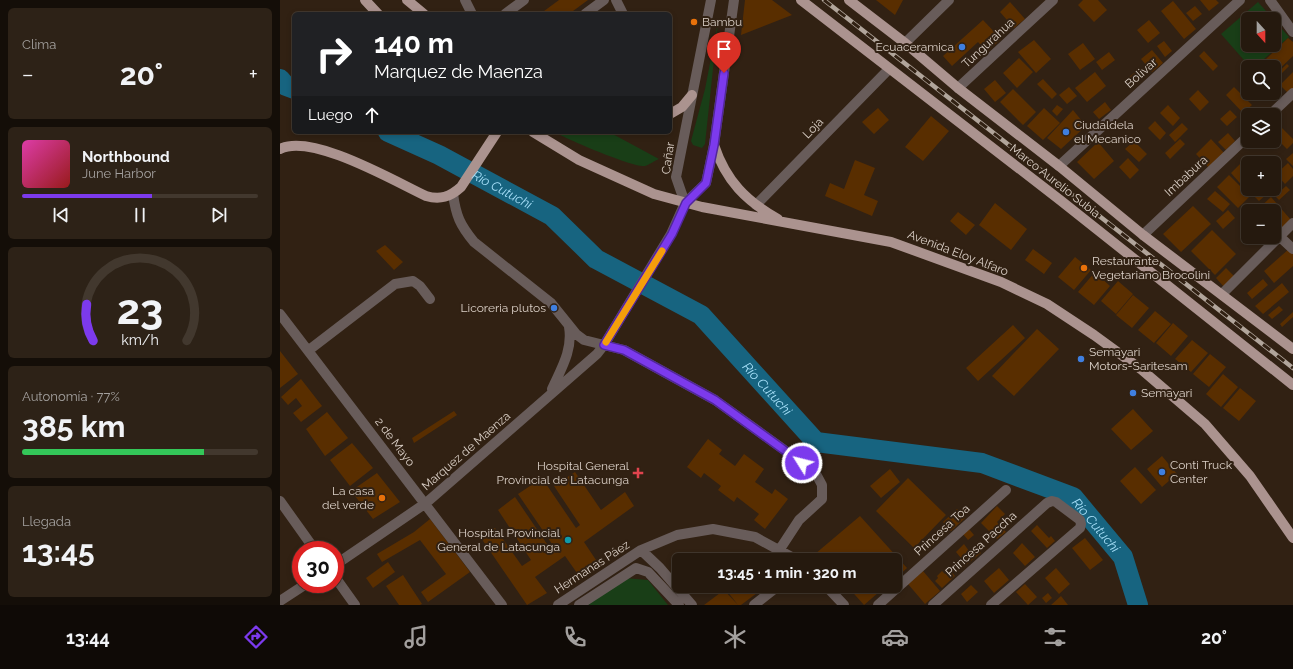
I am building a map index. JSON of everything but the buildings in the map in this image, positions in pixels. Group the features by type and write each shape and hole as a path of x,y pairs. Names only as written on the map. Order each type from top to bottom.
{"main road":[{"path":"365,0 376,12"},
{"path":"407,0 422,12"},
{"name":"Marco Aurelio Subia","path":"800,0 1054,196 1293,385"},
{"name":"Marco Aurelio Subia","path":"849,0 905,43 958,88 1059,166 1143,235 1293,349"},
{"path":"672,113 682,107 692,94"},
{"name":"Avenida Eloy Alfaro","path":"536,134 579,160 615,178 654,194 686,203 891,242 1001,282 1047,304 1094,335 1142,370 1205,424 1250,476 1293,538"},
{"path":"280,149 301,145 330,151 426,196 439,198 453,194 461,187 495,135"},
{"path":"714,145 725,172 734,184 756,205 785,222"}],"street":[{"path":"465,0 471,12"},
{"path":"510,12 524,0"},
{"path":"588,12 604,0"},
{"path":"616,0 622,12"},
{"name":"Cañar","path":"686,203 676,177 711,0"},
{"path":"686,203 706,183 714,145 734,0"},
{"path":"905,43 949,0"},
{"name":"Tungurahua","path":"958,88 1053,0"},
{"name":"Bolivar","path":"1059,166 1240,0"},
{"path":"1270,0 1293,32"},
{"name":"Loja","path":"756,205 889,69"},
{"path":"1278,108 1293,94"},
{"name":"Imbabura","path":"1143,235 1241,143"},
{"path":"453,194 456,212 465,231 474,242 551,303 562,315 569,327 584,340 624,350 715,400 814,472 822,485 822,499 799,520 780,550"},
{"name":"Marquez de Maenza","path":"344,559 426,503 550,393 597,354 613,332 672,234 686,203"},
{"path":"1281,234 1293,223"},
{"path":"1281,238 1293,249"},
{"path":"1222,294 1271,244"},
{"path":"309,350 395,284 412,280 420,286 430,299"},
{"name":"2 de Mayo","path":"280,314 426,503 502,605"},
{"path":"550,393 571,344 569,327"},
{"name":"Princesa Toa","path":"878,605 1006,490"},
{"path":"280,501 309,541"},
{"name":"Princesa Paccha","path":"933,605 1047,503 1052,501 1056,502 1080,520 1080,528 991,605"},
{"name":"Hermanas Páez","path":"558,605 641,550 677,535 713,530 755,537 785,553"},
{"path":"641,550 660,568 692,605"},
{"name":"Hermanas Páez","path":"579,605 636,568 648,572 679,605"},
{"path":"344,590 355,605"},
{"path":"280,600 292,593"},
{"path":"754,605 769,593"},
{"path":"833,593 844,605"}],"green space":[{"path":"1258,2 1267,12 1246,12"},
{"path":"1241,17 1241,52 1272,52 1263,60 1244,60 1221,34"},
{"path":"718,22 705,144 702,148 693,145 691,141 705,89"},
{"path":"1281,28 1289,37 1281,44"},
{"path":"559,134 613,134 659,159 645,166 628,163 572,141"},
{"path":"624,578 648,580 668,605 588,605"}],"waterway":[{"name":"Río Cutuchi","path":"280,79 286,86 292,88"},
{"name":"Río Cutuchi","path":"392,134 439,155 552,216 596,259 701,315 816,442 982,463 1073,497 1123,557 1138,605"}],"railway":[{"path":"824,0 1293,368"}],"slow traffic":[{"path":"606,342 662,251"}],"place":[{"name":"Bambu","path":"694,22"},
{"name":"Ecuaceramica","path":"962,47"},
{"name":"Ciudaldela el Mecanico","path":"1066,132"},
{"name":"Restaurante Vegetariano Brocolini","path":"1084,268"},
{"name":"Licoreria plutos","path":"554,308"},
{"name":"Semayari Motors-Saritesam","path":"1081,359"},
{"name":"Semayari","path":"1133,393"},
{"name":"Conti Truck Center","path":"1162,472"},
{"name":"Hospital General Provincial de Latacunga","path":"638,473"},
{"name":"La casa del verde","path":"382,498"},
{"name":"Hospital Provincial General de Latacunga","path":"568,540"}],"route":[{"path":"724,73 714,145 706,183 686,203 672,234 604,345 624,350 715,400 802,463"}]}
